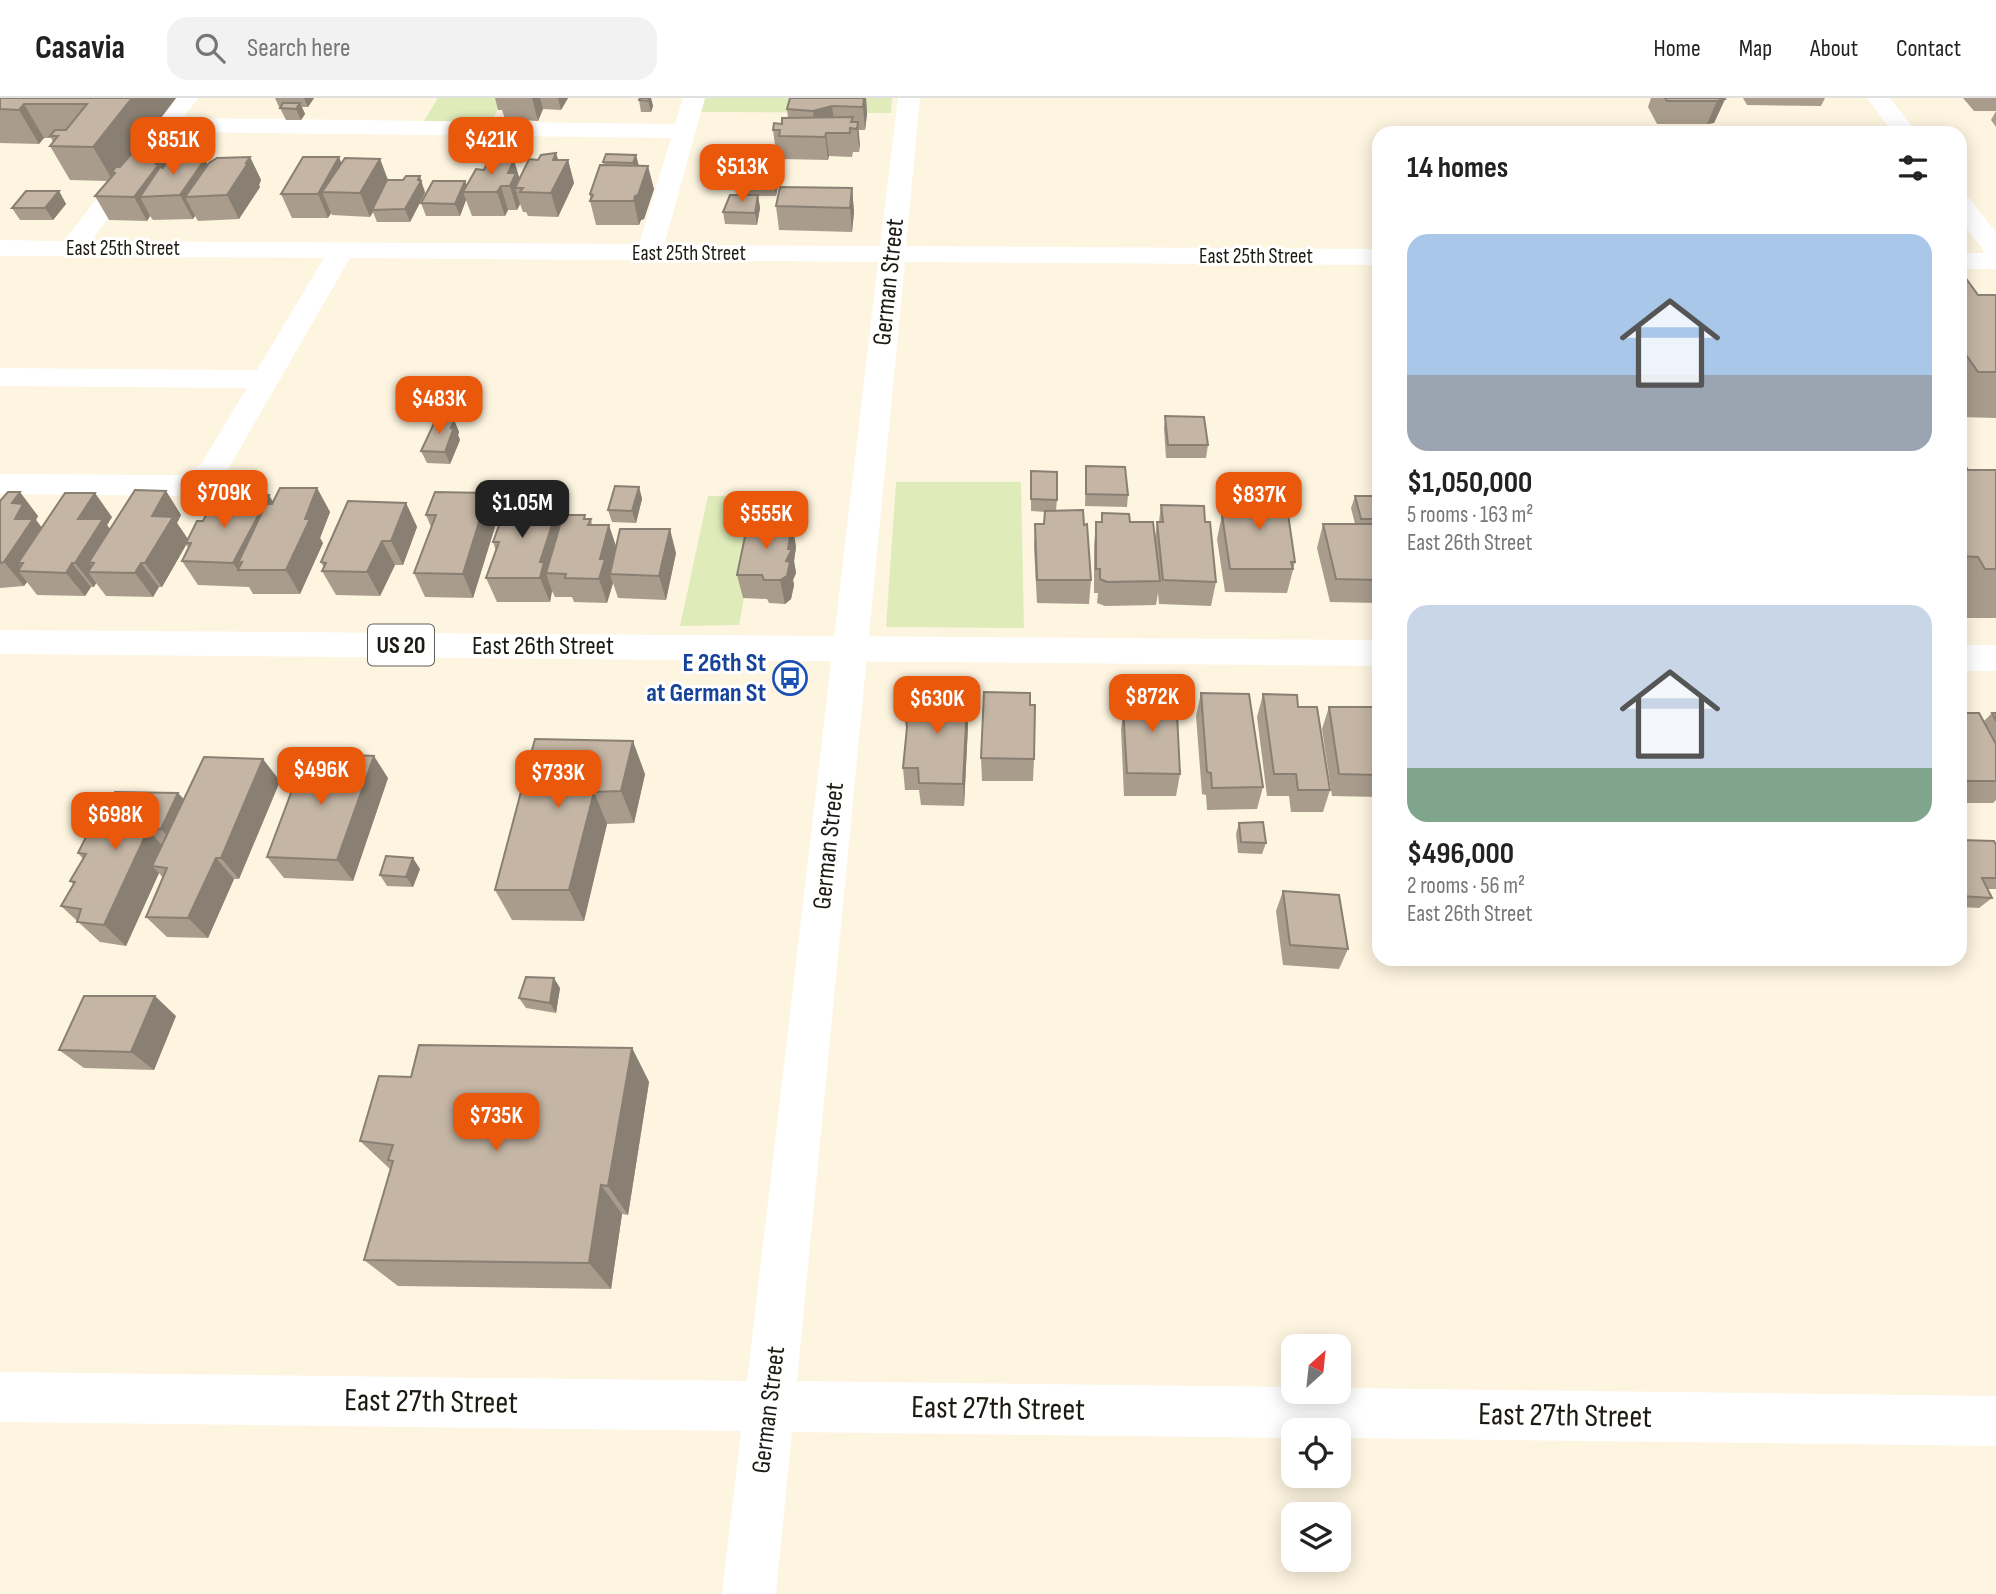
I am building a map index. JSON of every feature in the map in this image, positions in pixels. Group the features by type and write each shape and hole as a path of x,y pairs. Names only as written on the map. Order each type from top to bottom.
{"street":[{"path":"72,248 187,98"},
{"path":"649,253 694,98"},
{"name":"German Street","path":"749,1594 909,98"},
{"path":"1878,98 1900,126"},
{"path":"166,125 684,131"},
{"path":"1967,212 1996,249"},
{"name":"East 25th Street","path":"0,248 1372,257"},
{"path":"0,484 175,486 190,483 212,471 342,250"},
{"path":"1967,261 1996,261"},
{"path":"0,377 266,379"},
{"name":"East 26th Street","path":"0,642 1372,653"},
{"path":"1967,658 1996,658"},
{"name":"East 27th Street","path":"0,1397 1996,1421"}],"green space":[{"path":"438,98 505,98 489,124 422,124"},
{"path":"705,98 892,98 891,113 701,112"},
{"path":"896,482 1021,482 1024,628 886,627"},
{"path":"708,496 763,496 739,625 680,626"}],"building":[{"path":"0,98 132,98 93,147 50,146 58,136 50,136 55,130 66,130 87,104 24,104 19,110 0,109"},
{"path":"790,98 864,98 863,107 832,106 813,111 787,109"},
{"path":"1665,98 1724,98 1725,99 1667,101"},
{"path":"283,103 300,103 296,109 280,108"},
{"path":"853,117 851,122 858,122 857,129 850,128 850,133 826,133 825,137 779,136 780,130 773,130 774,123 782,124 782,118"},
{"path":"133,152 164,153 134,197 95,196 115,173 112,172 116,167 120,167"},
{"path":"556,153 553,160 568,160 551,193 520,192 523,188 515,188 529,159 538,160 541,155"},
{"path":"606,154 636,155 633,163 603,162"},
{"path":"250,157 227,195 185,197 209,163 217,158"},
{"path":"303,157 339,157 318,194 281,194"},
{"path":"169,158 205,159 180,195 140,197 160,167 163,168"},
{"path":"345,158 380,159 360,193 322,192"},
{"path":"489,159 514,160 508,173 516,173 510,186 501,186 497,192 463,192 476,169 484,170"},
{"path":"740,164 779,164 774,184 736,184"},
{"path":"600,165 648,166 634,201 590,201"},
{"path":"406,176 420,176 418,180 421,181 405,209 372,210 387,180 403,180"},
{"path":"433,181 465,181 455,204 421,203"},
{"path":"780,187 852,188 850,208 776,206"},
{"path":"26,191 59,191 45,208 12,208"},
{"path":"730,195 758,195 755,213 723,212"},
{"path":"1967,280 1978,295 1996,296 1996,372 1978,372 1967,356"},
{"path":"1165,416 1204,417 1208,445 1168,445"},
{"path":"436,419 454,420 445,452 421,451"},
{"path":"1086,466 1125,467 1128,495 1086,494"},
{"path":"1967,468 1996,470 1996,569 1985,569 1978,557 1967,556"},
{"path":"1031,471 1057,472 1057,500 1031,499"},
{"path":"615,486 639,487 632,511 608,510"},
{"path":"1250,487 1278,487 1283,514 1288,514 1295,562 1291,562 1293,569 1230,569 1222,515 1238,515 1233,497 1248,496"},
{"path":"280,488 317,488 305,519 310,519 286,570 238,570 242,562 238,563 266,504 272,504"},
{"path":"135,490 166,491 152,516 173,517 145,563 141,563 135,573 88,572 94,563 89,562"},
{"path":"8,492 20,492 12,503 23,504 15,519 33,519 4,562 0,563 0,501"},
{"path":"435,492 488,493 463,574 414,573 436,515 426,515"},
{"path":"65,493 95,493 78,519 103,519 66,573 18,571 23,563 18,563"},
{"path":"255,495 269,495 233,563 182,561 191,543 186,543 197,521 203,521 215,498 254,498"},
{"path":"1355,496 1372,496 1372,519 1361,519"},
{"path":"348,501 406,503 391,541 382,541 367,572 322,571 326,563 321,562"},
{"path":"507,503 559,503 540,562 544,562 540,578 486,578 499,542 493,542"},
{"path":"1161,505 1204,506 1205,522 1210,522 1216,582 1163,580 1157,522 1163,522"},
{"path":"1083,510 1084,525 1087,524 1091,580 1037,580 1035,524 1044,524 1045,511"},
{"path":"1102,513 1129,514 1130,522 1153,522 1160,581 1107,582 1100,579 1100,569 1096,569 1096,522 1102,522"},
{"path":"563,515 585,515 584,519 591,519 588,525 609,525 600,559 605,559 599,579 565,578 566,574 546,573"},
{"path":"748,522 792,523 788,549 792,549 786,561 790,562 787,576 780,580 764,580 762,575 737,575"},
{"path":"1323,524 1372,524 1372,580 1336,579"},
{"path":"620,529 670,529 659,576 610,574"},
{"path":"915,689 965,690 963,703 967,703 963,784 919,783 918,768 903,768 907,727 905,714 907,703 914,703"},
{"path":"984,692 1030,693 1030,705 1035,705 1034,759 981,758"},
{"path":"1126,693 1176,693 1180,774 1127,773 1123,707 1126,707"},
{"path":"1201,693 1249,694 1263,787 1212,788 1211,773 1207,772"},
{"path":"1263,694 1297,695 1298,707 1317,707 1330,790 1298,790 1296,774 1274,774"},
{"path":"1329,707 1372,707 1372,775 1339,774"},
{"path":"1967,713 1979,713 1996,744 1996,781 1967,781"},
{"path":"535,739 633,741 621,791 594,792 569,890 495,890"},
{"path":"306,753 374,756 337,860 267,857"},
{"path":"204,757 263,759 221,858 216,858 188,918 146,917 167,868 152,866"},
{"path":"115,792 178,793 161,829 148,830 104,925 77,922 81,909 61,906 75,882 70,881 86,854 78,853 88,833 96,833"},
{"path":"1263,822 1266,843 1241,842 1239,823"},
{"path":"1967,840 1994,841 1996,845 1996,878 1982,878 1992,898 1967,896"},
{"path":"386,856 413,858 406,877 380,875"},
{"path":"1283,891 1339,895 1348,949 1290,945"},
{"path":"526,977 554,978 550,1003 519,998"},
{"path":"84,996 155,996 131,1052 59,1050"},
{"path":"419,1045 632,1048 608,1186 601,1185 589,1263 364,1260 393,1161 388,1160 393,1145 360,1141 379,1076 411,1077"}],"place":[{"name":"E 26th St at German St","path":"790,678"}]}
